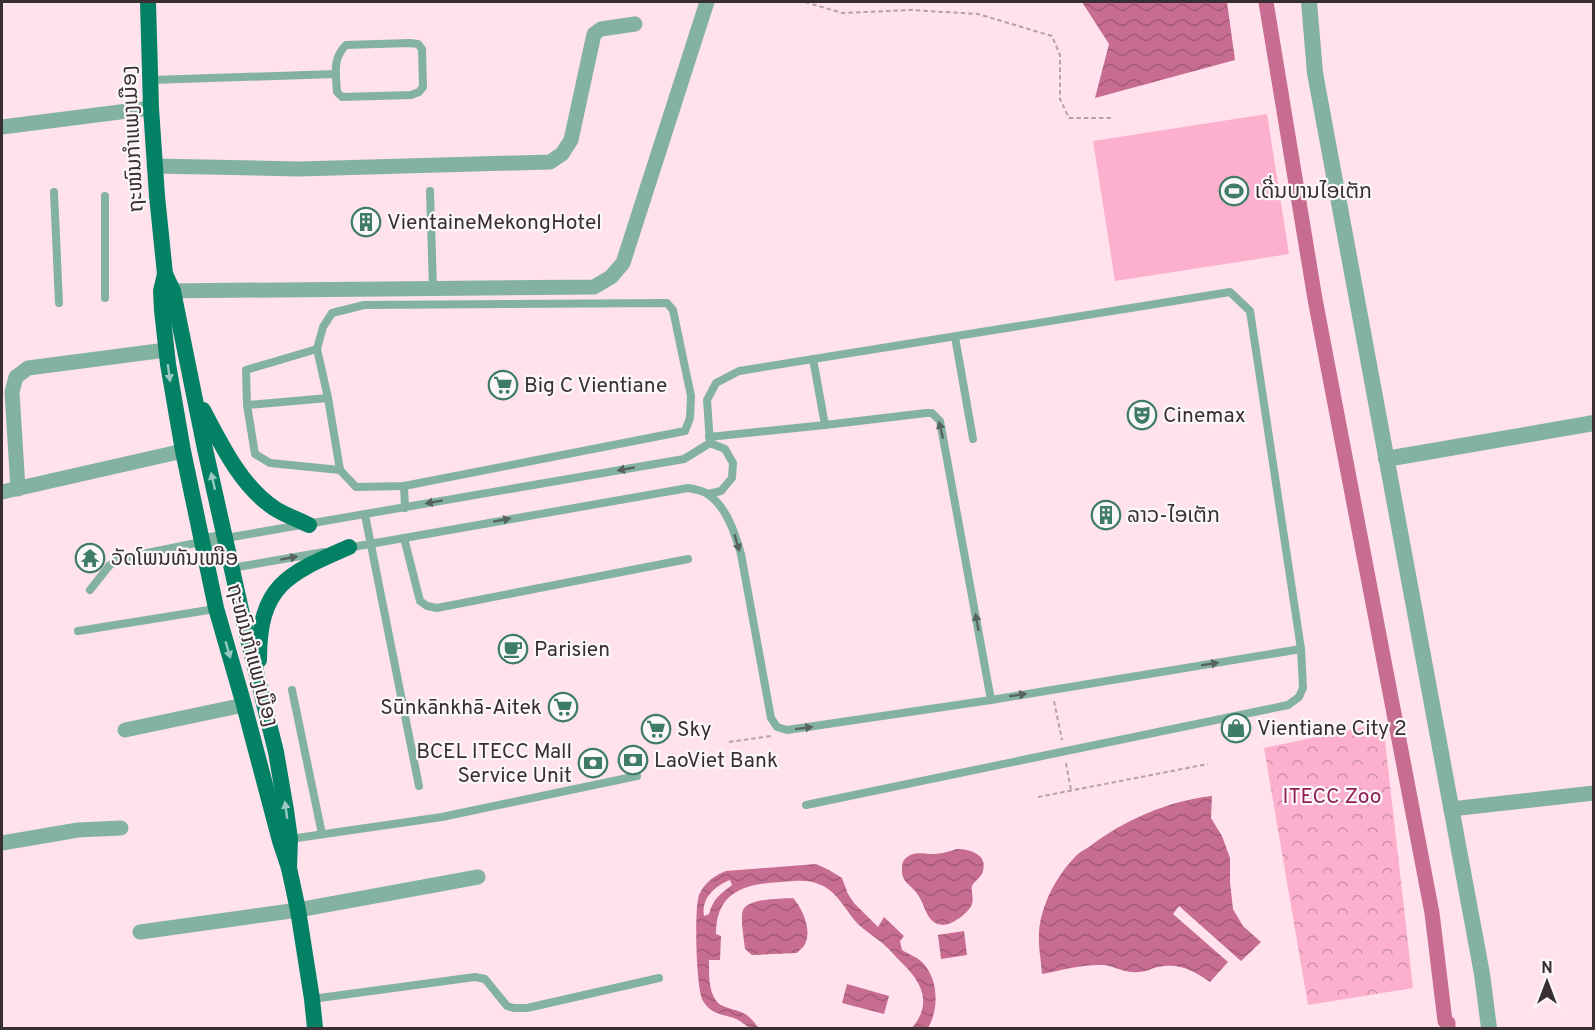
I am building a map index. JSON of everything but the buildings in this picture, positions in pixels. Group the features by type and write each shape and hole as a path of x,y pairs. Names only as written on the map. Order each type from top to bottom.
{"main road":[{"name":"ຖະໜົນກຳແພງເມືອງ","path":"148,2 154,166 167,291 166,350 173,398 216,609 285,840 298,909 315,1029"},
{"name":"ຖະໜົນກຳແພງເມືອງ","path":"167,291 194,393 232,568 276,752 286,810 285,840"},
{"path":"194,393 230,460 252,488 274,508 309,525"},
{"path":"259,682 261,624 267,606 278,587 292,574 349,547"}],"street":[{"path":"167,291 594,287 611,277 623,263 707,2"},
{"path":"1309,2 1315,73 1482,974 1489,1029"},
{"path":"154,166 299,169 550,162 562,154 571,140 594,34 601,29 635,24"},
{"path":"2,128 151,108"},
{"path":"18,489 12,392 16,377 28,368 166,350"},
{"path":"1386,459 1593,423"},
{"path":"2,492 183,451"},
{"path":"201,542 226,538"},
{"path":"208,573 232,568"},
{"path":"125,730 244,705"},
{"path":"1451,809 1593,793"},
{"path":"2,843 78,830 121,828"},
{"path":"140,932 298,909 478,877"}],"lane":[{"path":"410,43 418,44 422,49 423,87 419,92 411,95 342,97 337,92 336,74 339,52 345,45 410,43"},
{"path":"151,80 336,74"},
{"path":"430,191 433,288"},
{"path":"54,192 59,303"},
{"path":"105,196 105,298"},
{"path":"364,305 365,289"},
{"path":"710,440 707,400 716,383 739,371 1230,292 1250,311 1302,649 1303,688 1299,697 1288,705 806,805"},
{"path":"667,303 673,310 691,396 690,418 685,431 404,486 356,487 340,470 317,349 323,327 332,313 364,305 667,303"},
{"path":"955,336 973,439"},
{"path":"317,349 246,370 247,405 255,454 270,463 340,470"},
{"path":"813,360 825,425"},
{"path":"691,396 707,400"},
{"path":"247,405 328,398"},
{"path":"226,538 684,459 710,440 932,413 940,421 991,700"},
{"path":"232,568 688,488 708,494 721,491 732,478 733,463 725,449 710,440"},
{"path":"404,486 405,508"},
{"path":"708,494 726,516 736,536 771,718 777,727 787,730 991,700 1302,649"},
{"path":"365,514 419,786"},
{"path":"404,537 420,601 427,606 437,608 688,559"},
{"path":"90,590 109,566 118,559 201,542"},
{"path":"78,631 216,609"},
{"path":"292,690 322,834"},
{"path":"285,840 442,816 637,776"},
{"path":"312,999 475,976 485,979 507,1006 527,1008 659,978"}],"path":[{"path":"805,2 842,13 911,10 978,14 1052,36 1060,55 1060,99 1069,118 1112,118"},
{"path":"1053,695 1063,748"},
{"path":"729,742 776,735"},
{"path":"1065,759 1071,790"},
{"path":"1038,797 1208,764"}],"green space":[{"path":"1267,114 1289,254 1115,281 1093,141"},
{"name":"ITECC Zoo","path":"1383,723 1413,988 1308,1005 1264,748"}],"water":[{"path":"1082,2 1227,2 1235,60 1095,98 1109,44"},
{"path":"1212,796 1211,818 1222,836 1230,858 1233,909 1243,926 1261,942 1241,961 1179,906 1173,914 1228,962 1210,982 1191,971 1173,966 1134,972 1095,965 1042,974 1040,922 1046,902 1056,883 1076,856 1117,828 1147,813 1179,802"},
{"path":"957,849 972,851 980,857 983,860 983,871 972,886 973,902 967,911 951,923 937,924 930,918 916,892 903,878 902,863 914,854 937,854"},
{"path":"816,864 842,878 854,903 878,927 884,917 904,936 900,941 902,950 920,960 928,969 936,994 934,1012 928,1028 912,1028 919,1018 923,999 912,974 885,945 854,920 833,893 821,885 806,881 755,885 744,888 727,900 717,920 716,934 721,936 720,960 709,960 711,988 718,1003 744,1013 759,1028 748,1027 734,1018 709,1009 703,1001 699,981 696,948 697,903 707,883 726,871","holes":["730,880 732,885 718,897 709,914 704,916 705,904 710,894"]},
{"path":"793,898 806,921 807,940 804,946 797,953 752,955 745,949 743,910 746,906 758,901"},
{"path":"964,931 967,955 941,959 938,935"},
{"path":"847,984 889,996 884,1014 842,1003"}],"waterway":[{"path":"1266,2 1315,299 1432,913 1445,1021 1448,1023 1448,1028"}],"place":[{"name":"ເດີ່ນບານໄອເຕັກ","path":"1234,191"},
{"name":"VientaineMekongHotel","path":"366,222"},
{"name":"Big C Vientiane","path":"503,385"},
{"name":"Cinemax","path":"1142,415"},
{"name":"ລາວ-ໄອເຕັກ","path":"1106,515"},
{"name":"ວັດໂພນທັນເໜືອ","path":"90,558"},
{"name":"Parisien","path":"513,649"},
{"name":"Sūnkānkhā-Aitek","path":"563,707"},
{"name":"Vientiane City 2","path":"1236,728"},
{"name":"Sky","path":"656,729"},
{"name":"LaoViet Bank","path":"633,760"},
{"name":"BCEL ITECC Mall Service Unit","path":"593,763"}]}
